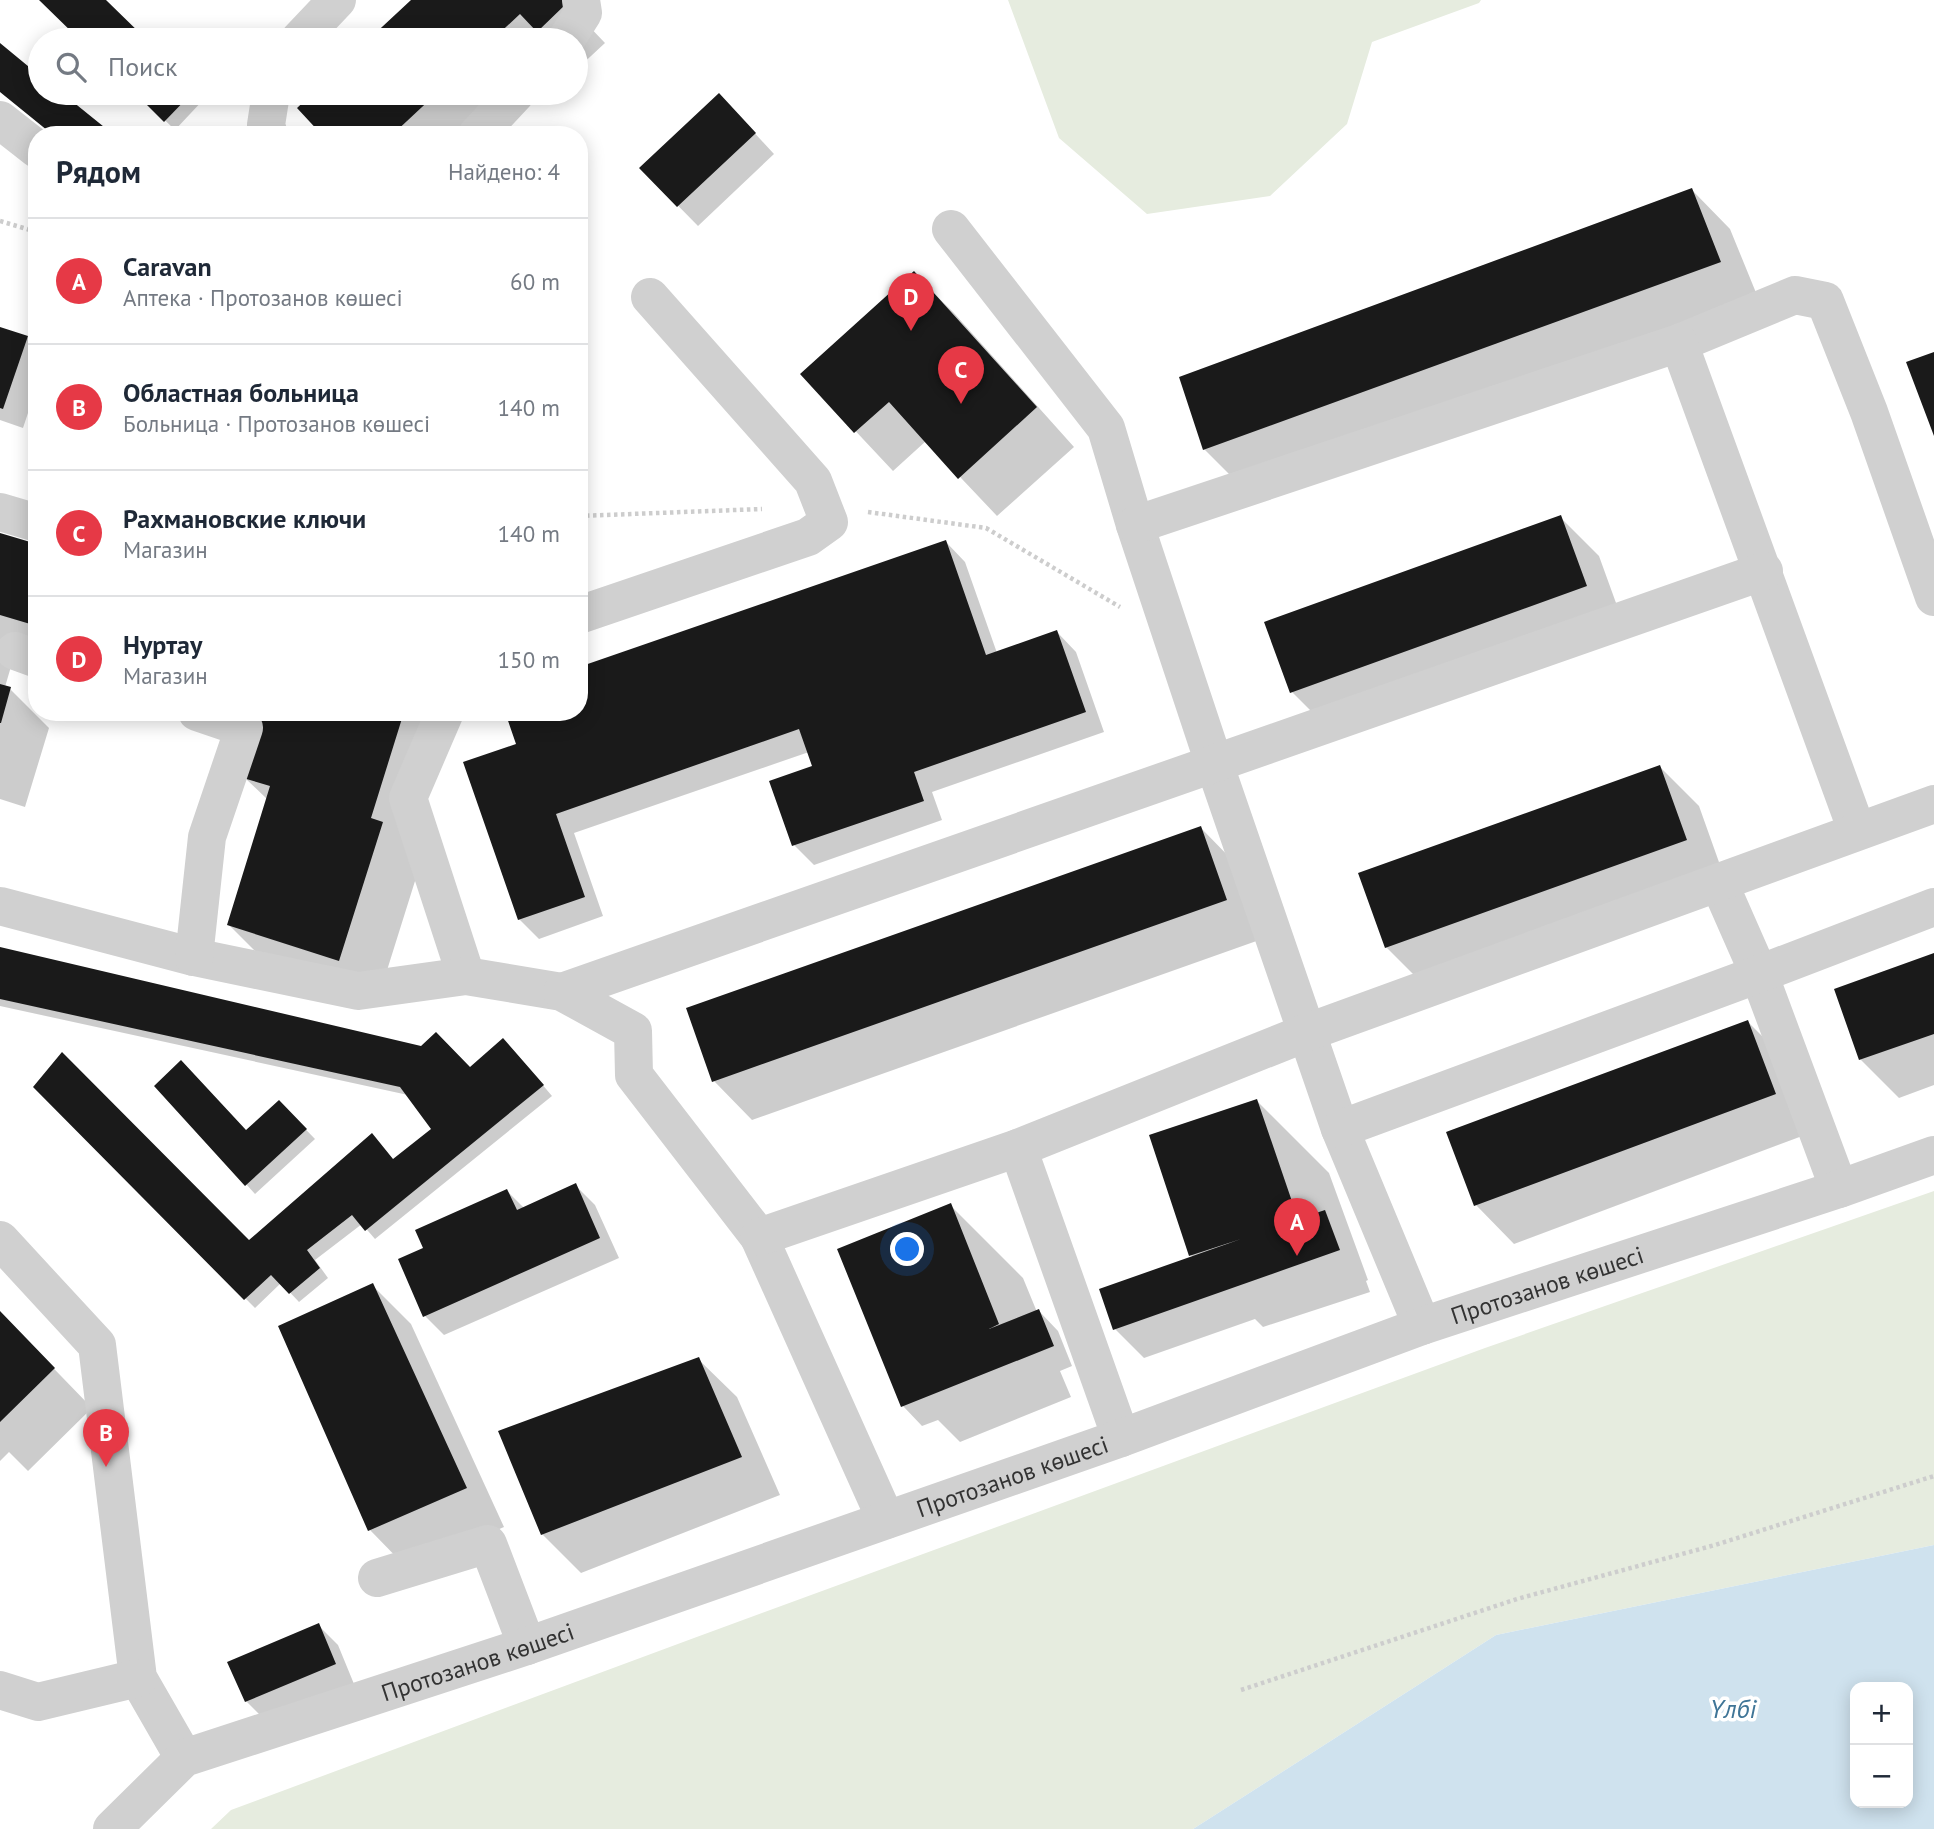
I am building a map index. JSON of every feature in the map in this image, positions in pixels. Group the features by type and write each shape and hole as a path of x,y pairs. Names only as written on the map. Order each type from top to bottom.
{"street":[{"path":"310,28 337,0"},
{"path":"574,28 583,13 581,0"},
{"path":"266,126 269,105"},
{"path":"485,126 505,105"},
{"path":"0,120 28,142"},
{"path":"951,229 1106,428 1214,764 1340,1129 1422,1326"},
{"path":"1135,525 1679,343 1795,295 1825,302 1869,412 1934,597"},
{"path":"588,612 808,537 829,522 813,481 650,297"},
{"path":"1679,343 1857,831"},
{"path":"0,512 28,520"},
{"path":"562,992 1764,570"},
{"path":"194,957 207,837 247,721"},
{"path":"441,721 408,798 466,976"},
{"path":"759,1237 1018,1148 1308,1032 1934,804"},
{"path":"1719,883 1759,974 1839,1189"},
{"path":"0,906 194,957 358,991 466,976 562,992 633,1031 634,1075 759,1237 886,1520"},
{"path":"1340,1129 1934,907"},
{"path":"1018,1148 1121,1438"},
{"name":"Протозанов көшесі","path":"112,1829 184,1758 527,1646 1121,1438 1422,1326 1839,1189 1934,1155"},
{"path":"0,1240 97,1346 138,1678 184,1758"},
{"path":"377,1578 488,1544 527,1646"},
{"path":"0,1690 38,1702 138,1678"}],"path":[{"path":"0,221 28,229"},
{"path":"588,516 823,506 986,528 1172,637"},
{"path":"1241,1690 1517,1599 1716,1545 1934,1476"}],"shaded area":[{"path":"1008,0 1481,0 1372,42 1347,124 1270,196 1147,214 1059,138"},
{"path":"1934,1191 1934,1545 1496,1635 1193,1829 211,1829 231,1810 694,1638 1485,1348"}],"water":[{"name":"Үлбі","path":"1934,1545 1934,1829 1193,1829 1496,1635"}],"building":[{"path":"39,0 106,0 135,28 68,28"},
{"path":"411,0 564,0 567,3 541,28 533,28 520,14 505,28 381,28"},
{"path":"0,43 28,66 28,105 77,105 103,126 42,126 0,92"},
{"path":"719,93 756,133 677,207 639,168"},
{"path":"147,105 180,105 164,122"},
{"path":"300,105 424,105 402,126 314,126 297,108"},
{"path":"1692,188 1721,262 1203,450 1179,377"},
{"path":"914,271 1037,407 958,479 889,402 854,433 800,374"},
{"path":"0,327 28,336 3,409 0,408"},
{"path":"1934,352 1934,436 1906,362"},
{"path":"1561,515 1587,586 1290,693 1264,622"},
{"path":"0,533 28,541 28,623 0,615"},
{"path":"946,540 986,655 1057,630 1086,712 914,772 924,801 792,846 769,781 812,766 799,729 556,814 585,897 518,920 463,762 516,744 508,721 588,721 588,664"},
{"path":"0,684 11,687 1,723 0,723"},
{"path":"261,721 401,721 371,818 383,822 339,961 227,925 270,786 243,778"},
{"path":"1660,765 1687,840 1385,948 1358,873"},
{"path":"1201,826 1227,900 712,1082 686,1008"},
{"path":"0,947 421,1046 436,1032 470,1067 503,1038 544,1085 365,1231 352,1215 307,1250 320,1268 289,1294 271,1275 244,1300 33,1087 62,1052 249,1240 372,1133 393,1159 431,1129 400,1087 0,999"},
{"path":"1934,953 1934,1034 1859,1060 1834,989"},
{"path":"1748,1020 1776,1094 1474,1206 1446,1132"},
{"path":"181,1060 246,1130 279,1100 307,1129 245,1186 154,1086"},
{"path":"1257,1099 1298,1219 1325,1210 1340,1250 1113,1330 1099,1289 1241,1239 1189,1256 1149,1135"},
{"path":"576,1183 600,1238 423,1317 398,1259 423,1248 415,1230 507,1189 517,1210"},
{"path":"951,1203 999,1324 989,1329 1039,1309 1054,1346 901,1407 837,1249"},
{"path":"373,1283 467,1488 368,1531 278,1326"},
{"path":"0,1311 55,1368 0,1422"},
{"path":"699,1357 742,1457 541,1535 498,1431"},
{"path":"319,1623 336,1664 245,1702 227,1662"}],"place":[{"name":"Нуртау","path":"911,331"},
{"name":"Рахмановские ключи","path":"961,404"},
{"name":"Caravan","path":"1297,1256"},
{"name":"Областная больница","path":"106,1467"}]}
